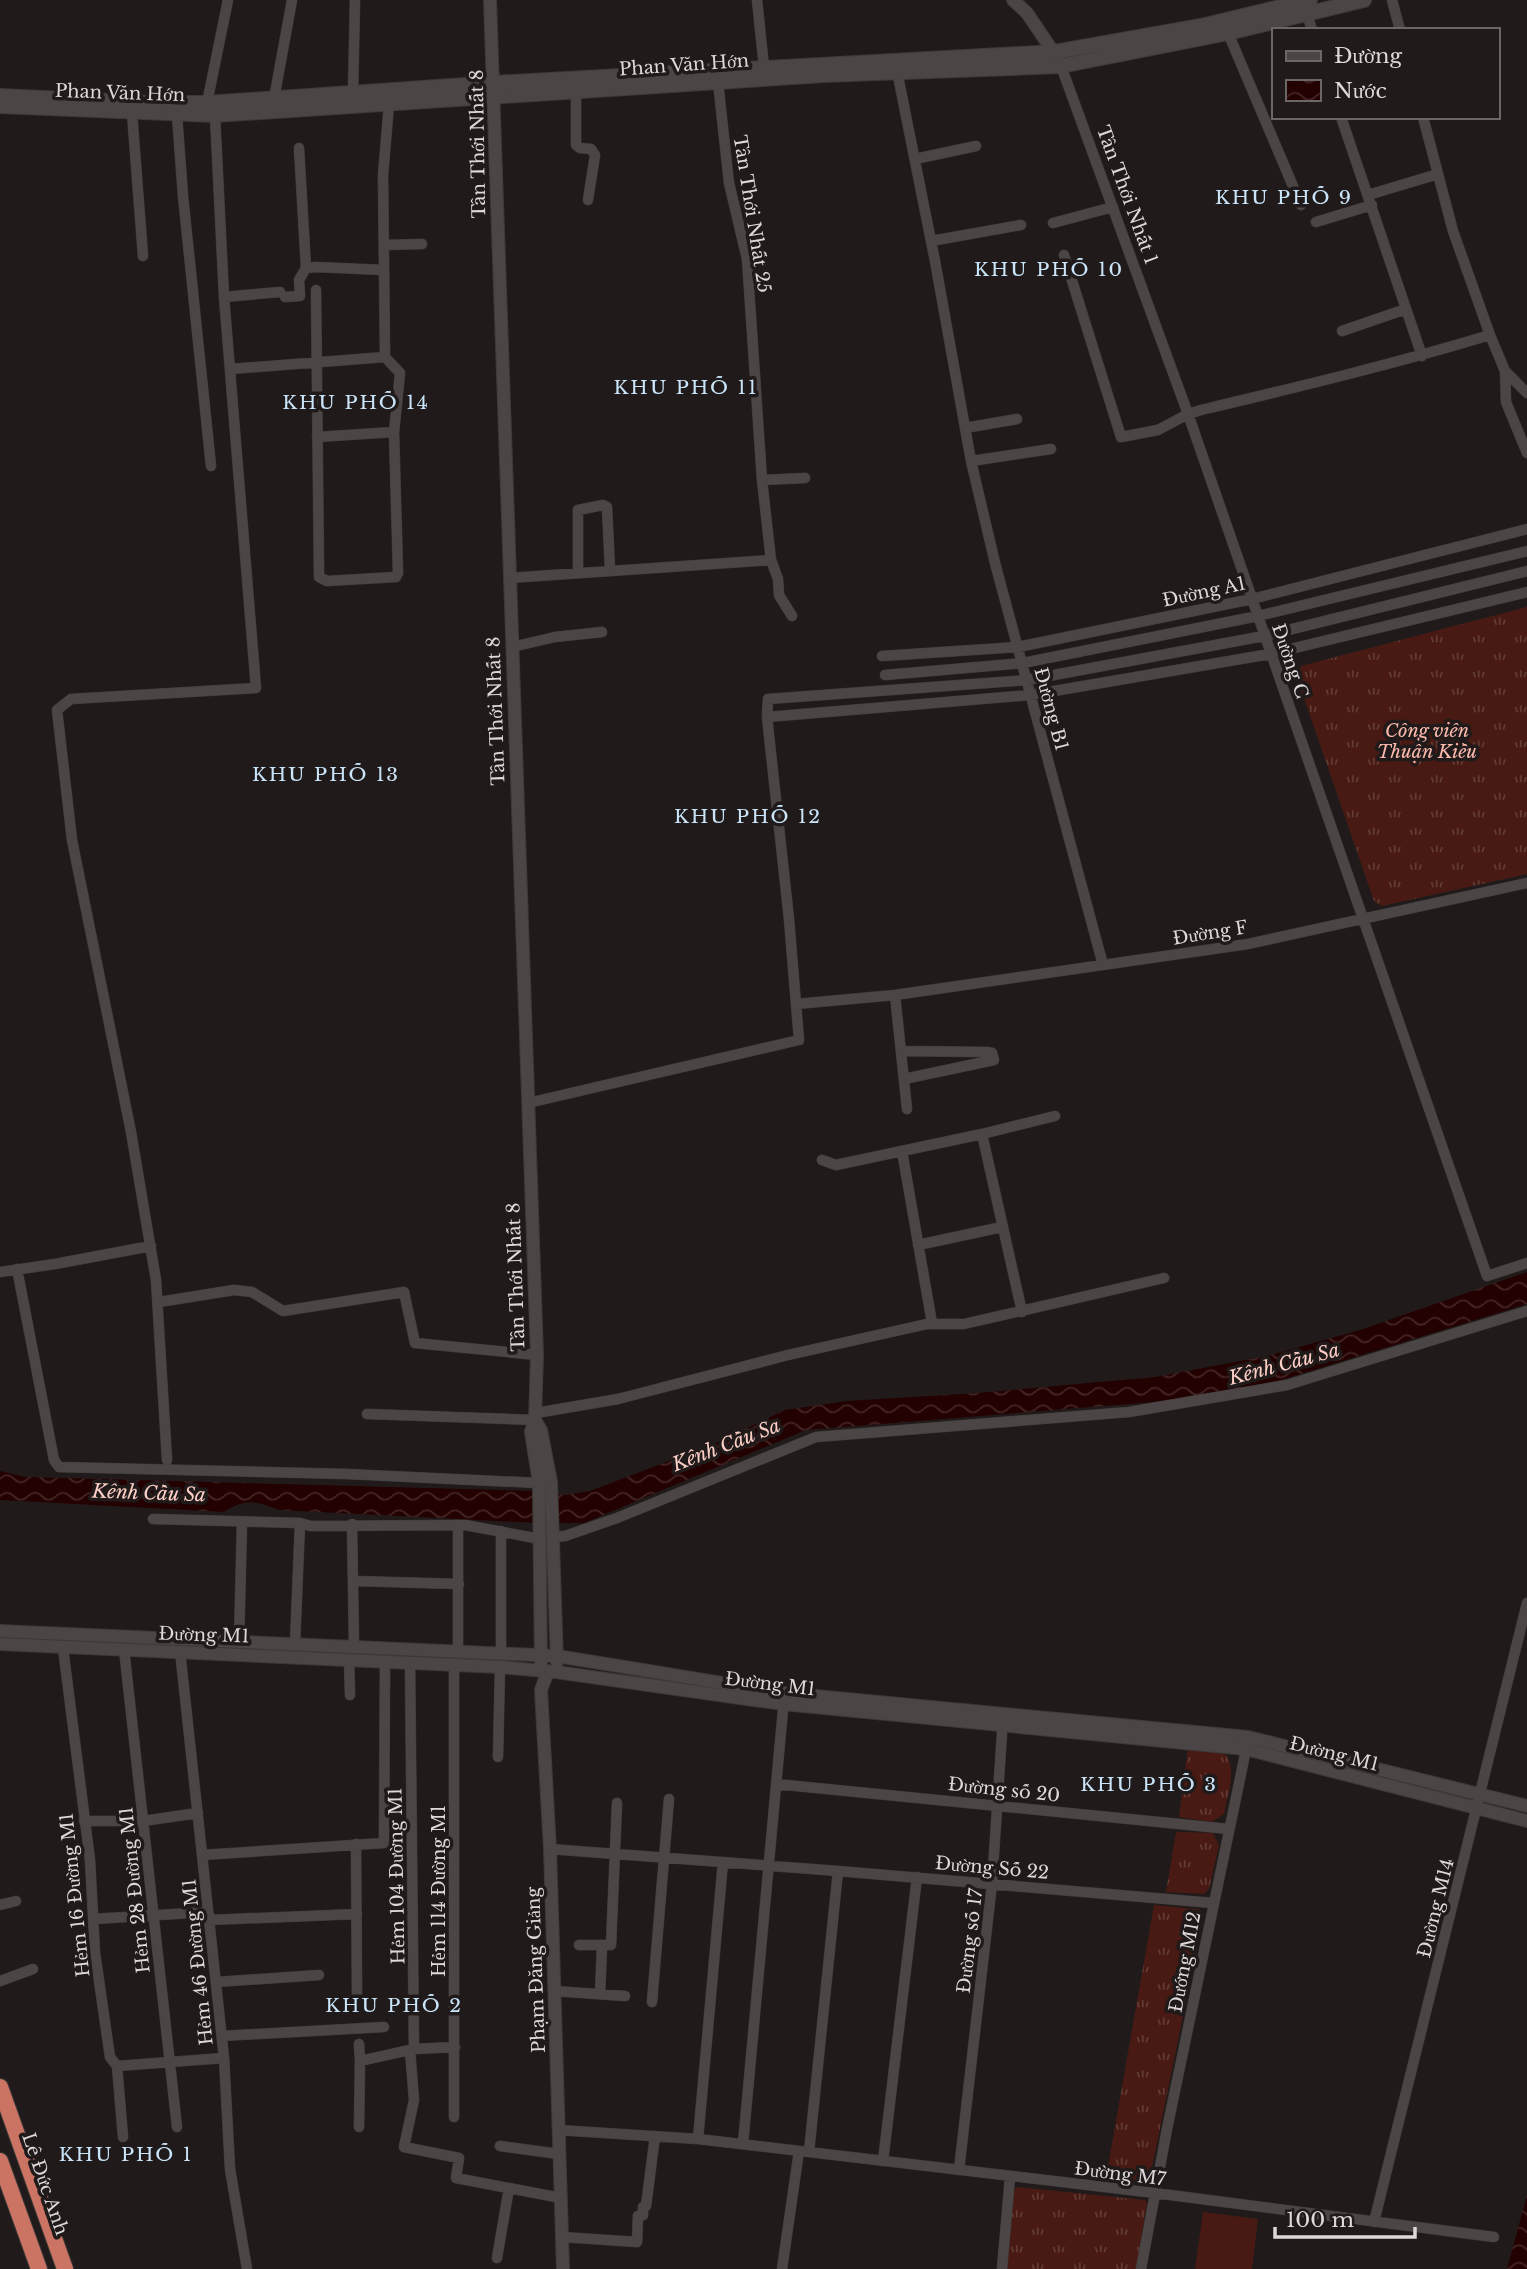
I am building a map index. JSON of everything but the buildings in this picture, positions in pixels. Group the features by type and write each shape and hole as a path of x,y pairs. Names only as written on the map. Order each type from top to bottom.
{"highway":[{"name":"Lê Đức Anh","path":"0,2087 65,2269"},
{"name":"Lê Đức Anh","path":"0,2111 54,2269"},
{"name":"Lê Đức Anh","path":"0,2161 39,2269"},
{"path":"0,2187 29,2269"}],"main road":[{"name":"Phan Văn Hớn","path":"0,96 153,103 211,109 389,104 494,90 764,67 1058,59 1201,26 1364,0"},
{"name":"Phan Văn Hớn","path":"0,106 177,115 274,99 354,93 576,91 1058,59 1228,33 1308,7"}],"street":[{"path":"167,1460 159,1302 151,1246 72,839 57,710 71,699 256,688 211,109 228,0"},
{"path":"274,99 292,0"},
{"path":"354,93 355,0"},
{"name":"Tân Thới Nhất 8","path":"490,0 537,1355 536,1416 531,1432 545,1483"},
{"path":"757,0 764,67"},
{"name":"Tân Thới Nhất 1","path":"1013,0 1027,13 1058,59 1188,414"},
{"path":"1392,0 1399,28"},
{"path":"1308,7 1312,28"},
{"path":"1228,33 1269,118 1301,205"},
{"name":"Đường B1","path":"897,71 971,461 1103,965"},
{"name":"Tân Thới Nhất 25","path":"718,82 729,183 747,259 762,480 771,560 778,579 779,595 792,616"},
{"path":"576,91 576,145 591,149 595,155 588,200"},
{"path":"316,290 319,577 327,581 390,579 398,573 394,432 400,373 385,357 383,175 389,104"},
{"path":"132,113 143,256"},
{"path":"177,115 211,466"},
{"path":"1342,119 1422,356"},
{"path":"1424,119 1453,231 1505,371 1506,402 1527,453"},
{"path":"915,159 976,146"},
{"path":"224,297 300,296 299,280 306,268 299,148"},
{"path":"1316,222 1438,174"},
{"path":"1053,223 1113,207"},
{"path":"931,241 1021,225"},
{"path":"384,245 422,244"},
{"path":"1064,255 1121,438 1158,430 1188,414 1422,356 1490,335"},
{"path":"306,268 384,270"},
{"path":"1342,331 1406,309"},
{"path":"230,369 385,357"},
{"path":"1505,371 1527,393"},
{"name":"Đường C","path":"1188,414 1487,1276 1527,1263"},
{"path":"965,428 1017,419"},
{"path":"317,437 394,432"},
{"path":"971,461 1051,449"},
{"path":"762,480 805,478"},
{"path":"578,573 578,510 603,505 607,507 610,571"},
{"name":"Đường A1","path":"882,656 1018,647 1252,599 1527,529"},
{"name":"Đường A1","path":"885,675 1023,663 1258,616 1527,551"},
{"path":"509,578 771,560"},
{"path":"528,1103 799,1041 779,815 767,717 768,699 1027,680 1264,636 1527,571"},
{"path":"767,717 1031,695 1270,654 1527,592"},
{"path":"512,647 555,637 602,632"},
{"name":"Đường F","path":"796,1004 895,995 1248,944 1527,883"},
{"path":"895,995 908,1109"},
{"path":"901,1051 987,1052 992,1053 994,1060 904,1079"},
{"path":"822,1160 836,1165 982,1135 1055,1116"},
{"path":"982,1135 1022,1312"},
{"path":"902,1151 932,1323"},
{"path":"918,1245 1002,1227"},
{"path":"0,1272 151,1246"},
{"path":"17,1269 54,1460 59,1467 347,1474 545,1483"},
{"path":"367,1414 536,1416 618,1399 932,1323 964,1324 1164,1278"},
{"path":"159,1302 234,1290 252,1292 283,1311 404,1292 415,1343 537,1355"},
{"path":"554,1537 565,1536 617,1518 816,1437 1129,1412 1287,1385 1527,1311"},
{"name":"Phạm Đăng Giảng","path":"545,1483 554,1537 557,1656 541,1690 550,1849 563,2269"},
{"name":"Phạm Đăng Giảng","path":"545,1483 540,1539 542,1654 548,1671"},
{"path":"153,1519 300,1523 311,1526 458,1525 540,1539"},
{"path":"239,1641 242,1522"},
{"path":"295,1644 300,1523"},
{"path":"352,1524 354,1646"},
{"path":"458,1525 458,1651"},
{"path":"501,1531 501,1653"},
{"path":"354,1581 459,1584"},
{"name":"Đường M14","path":"1374,2222 1527,1602"},
{"name":"Đường M1","path":"0,1631 542,1654 784,1699"},
{"path":"122,1636 124,1650"},
{"name":"Đường M1","path":"0,1644 500,1667 784,1699 1247,1743 1527,1806"},
{"name":"Hẻm 16 Đường M1","path":"63,1648 90,1860 95,1953 110,2057 117,2066 123,2137"},
{"name":"Hẻm 28 Đường M1","path":"124,1650 177,2127"},
{"name":"Hẻm 46 Đường M1","path":"180,1651 222,2036 230,2169 247,2269"},
{"path":"349,1659 350,1695"},
{"path":"202,1856 384,1843 385,1661"},
{"name":"Hẻm 104 Đường M1","path":"410,1663 414,2100 404,2147 459,2158 456,2178 509,2188"},
{"name":"Hẻm 114 Đường M1","path":"454,1664 454,2117"},
{"path":"498,1757 500,1667"},
{"path":"743,2144 784,1699"},
{"name":"Đường số 17","path":"959,2171 992,1884 1003,1719"},
{"name":"Đường M1","path":"1247,1743 1527,1821"},
{"name":"Đướng M12","path":"1141,2269 1247,1743"},
{"name":"Đường số 20","path":"776,1784 1229,1829"},
{"path":"652,2002 669,1799"},
{"path":"579,1945 611,1945 617,1803"},
{"path":"84,1821 143,1821 198,1813"},
{"path":"356,1844 357,1997"},
{"name":"Đường Số 22","path":"550,1849 1213,1902"},
{"path":"698,2139 723,1862"},
{"path":"782,2269 804,2152 838,1871"},
{"path":"883,2161 916,1877"},
{"path":"0,1905 16,1901"},
{"path":"93,1919 357,1914"},
{"path":"600,1994 602,1946"},
{"path":"0,1981 33,1969"},
{"path":"216,1982 319,1975"},
{"path":"554,1991 625,1996"},
{"path":"222,2036 384,2026"},
{"path":"359,2044 359,2127"},
{"path":"360,2060 412,2050 455,2047"},
{"path":"117,2066 224,2058"},
{"name":"Đường M7","path":"558,2130 743,2144 1494,2236"},
{"path":"562,2237 637,2242 638,2216 643,2215 643,2207 646,2206 655,2136"},
{"path":"500,2146 559,2154"},
{"path":"1002,2269 1010,2177"},
{"path":"497,2258 509,2188 561,2197"}],"green space":[{"name":"Công viên Thuận Kiều","path":"1527,607 1527,874 1382,906 1374,901 1296,675 1301,666"},
{"path":"1188,1748 1225,1754 1229,1760 1231,1783 1224,1814 1212,1822 1179,1817"},
{"path":"1176,1832 1213,1833 1219,1845 1209,1889 1204,1894 1166,1892"},
{"path":"1154,1905 1197,1909 1202,1912 1203,1918 1150,2177 1147,2183 1141,2184 1106,2178"},
{"path":"1017,2187 1145,2200 1147,2203 1136,2269 1003,2269 1013,2191"},
{"path":"1203,2212 1258,2219 1252,2269 1195,2269"}],"water":[{"name":"Kênh Cầu Sa","path":"1527,1272 1527,1304 1281,1380 1179,1400 806,1430 584,1523 279,1510 251,1502 224,1512 0,1500 0,1471 25,1477 535,1491 565,1495 590,1491 716,1443 785,1410 847,1401 978,1393 1155,1377 1267,1356 1360,1330"},
{"path":"1527,2195 1527,2269 1507,2269"}],"district":[{"name":"KHU PHỐ 9","path":"1284,197"},
{"name":"KHU PHỐ 10","path":"1049,269"},
{"name":"KHU PHỐ 11","path":"686,387"},
{"name":"KHU PHỐ 14","path":"356,402"},
{"name":"KHU PHỐ 13","path":"326,774"},
{"name":"KHU PHỐ 12","path":"748,816"},
{"name":"KHU PHỐ 3","path":"1149,1784"},
{"name":"KHU PHỐ 2","path":"394,2005"},
{"name":"KHU PHỐ 1","path":"126,2154"}]}
